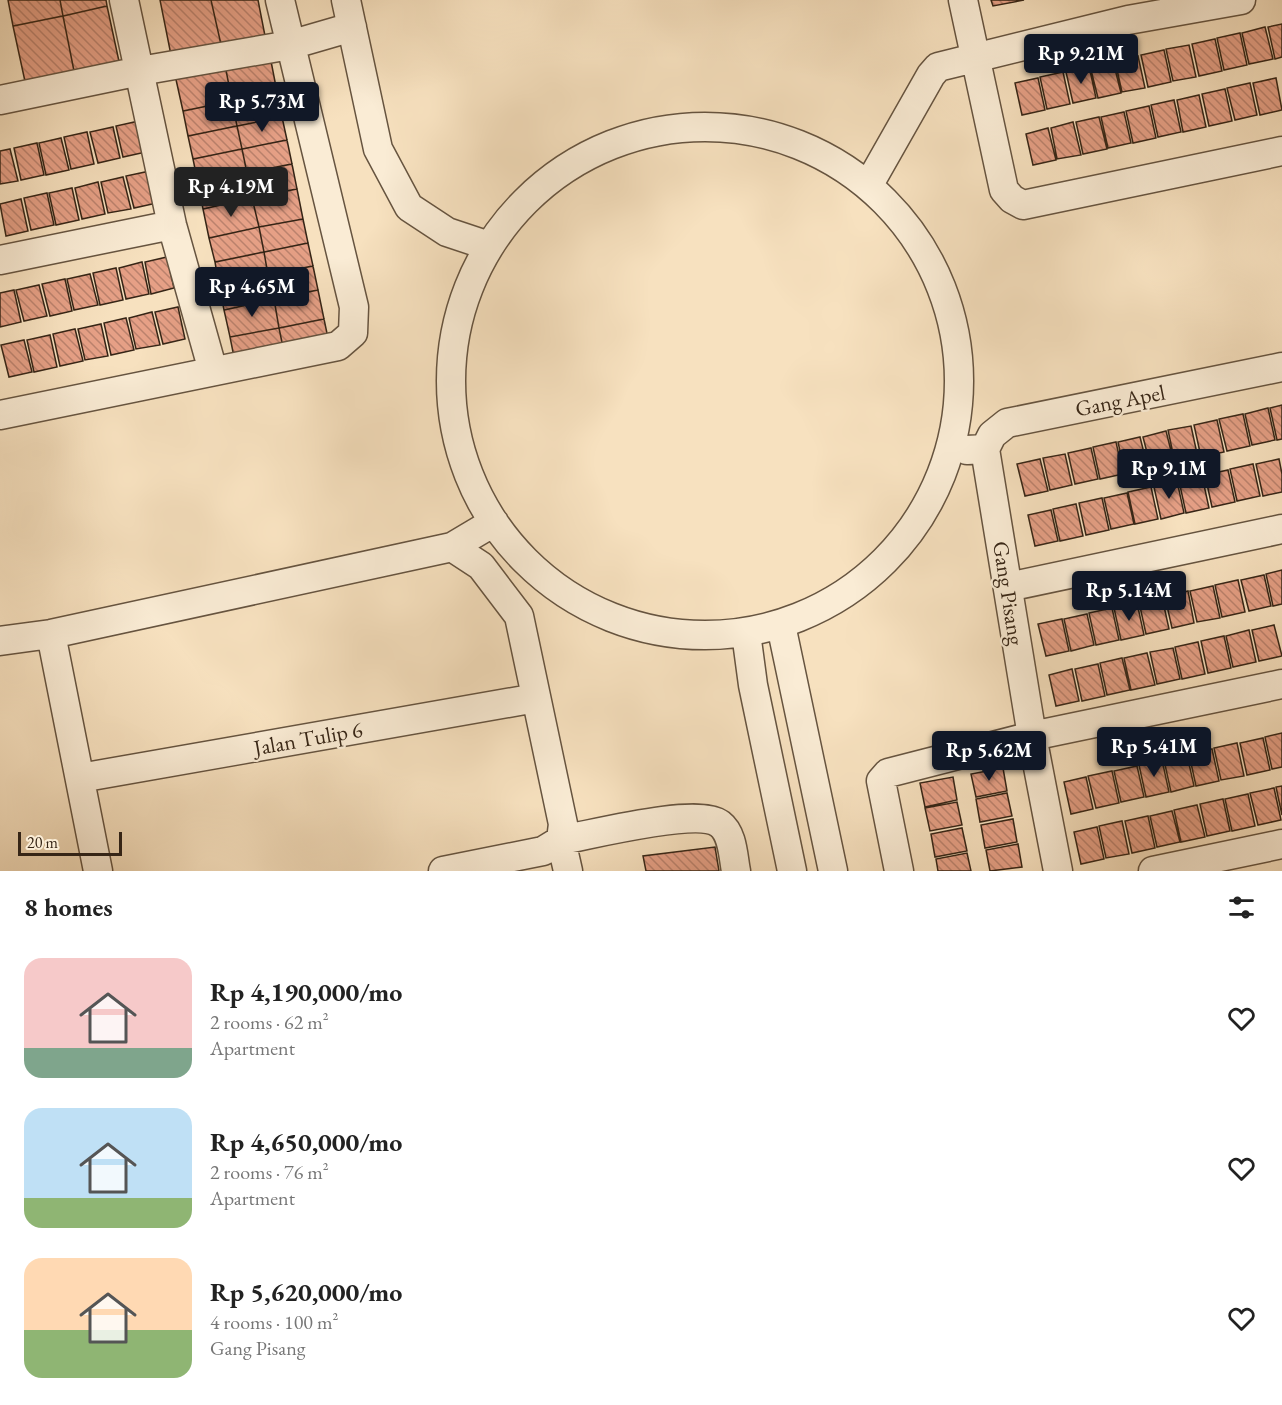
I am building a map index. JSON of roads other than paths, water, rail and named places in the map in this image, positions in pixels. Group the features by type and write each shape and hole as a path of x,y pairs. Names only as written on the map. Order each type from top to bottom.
{"street":[{"path":"124,0 171,225 213,371"},
{"path":"0,415 338,346 353,333 354,307 280,0"},
{"path":"346,0 378,149 409,207 447,232 489,246"},
{"path":"963,0 1004,190 1012,199 1023,205 1282,151"},
{"path":"868,186 931,75 938,67 1126,10 1241,0"},
{"path":"0,100 140,71 290,45 352,27"},
{"path":"701,126 772,136 807,148 839,165 868,186 894,212 916,241 934,273 948,307 956,342 959,378 957,415 968,450 938,484 921,517 900,546 875,572 846,594 815,612 781,625 746,633 710,636 673,634 638,627 603,615 572,598 542,576 516,551 494,522 476,490 462,456 454,420 453,348 460,313 472,278 489,246 516,210 564,168 604,147 629,138 664,129 701,126"},
{"path":"0,260 171,225"},
{"name":"Gang Apel","path":"968,450 1007,423 1282,367"},
{"name":"Gang Pisang","path":"968,450 1008,587 1032,736 1058,871"},
{"path":"0,641 51,634 452,547 494,522"},
{"path":"1008,587 1282,529"},
{"path":"452,547 481,567 519,616 563,824 561,840 568,871"},
{"path":"781,625 833,871"},
{"path":"746,633 753,685 792,871"},
{"path":"51,634 98,871"},
{"path":"899,871 881,781 888,773 1032,736 1282,684"},
{"name":"Jalan Tulip 6","path":"80,778 536,698"},
{"path":"443,871 543,851 561,840 676,819 705,818 721,824 730,840 736,871"},
{"path":"1153,871 1282,844"}]}
